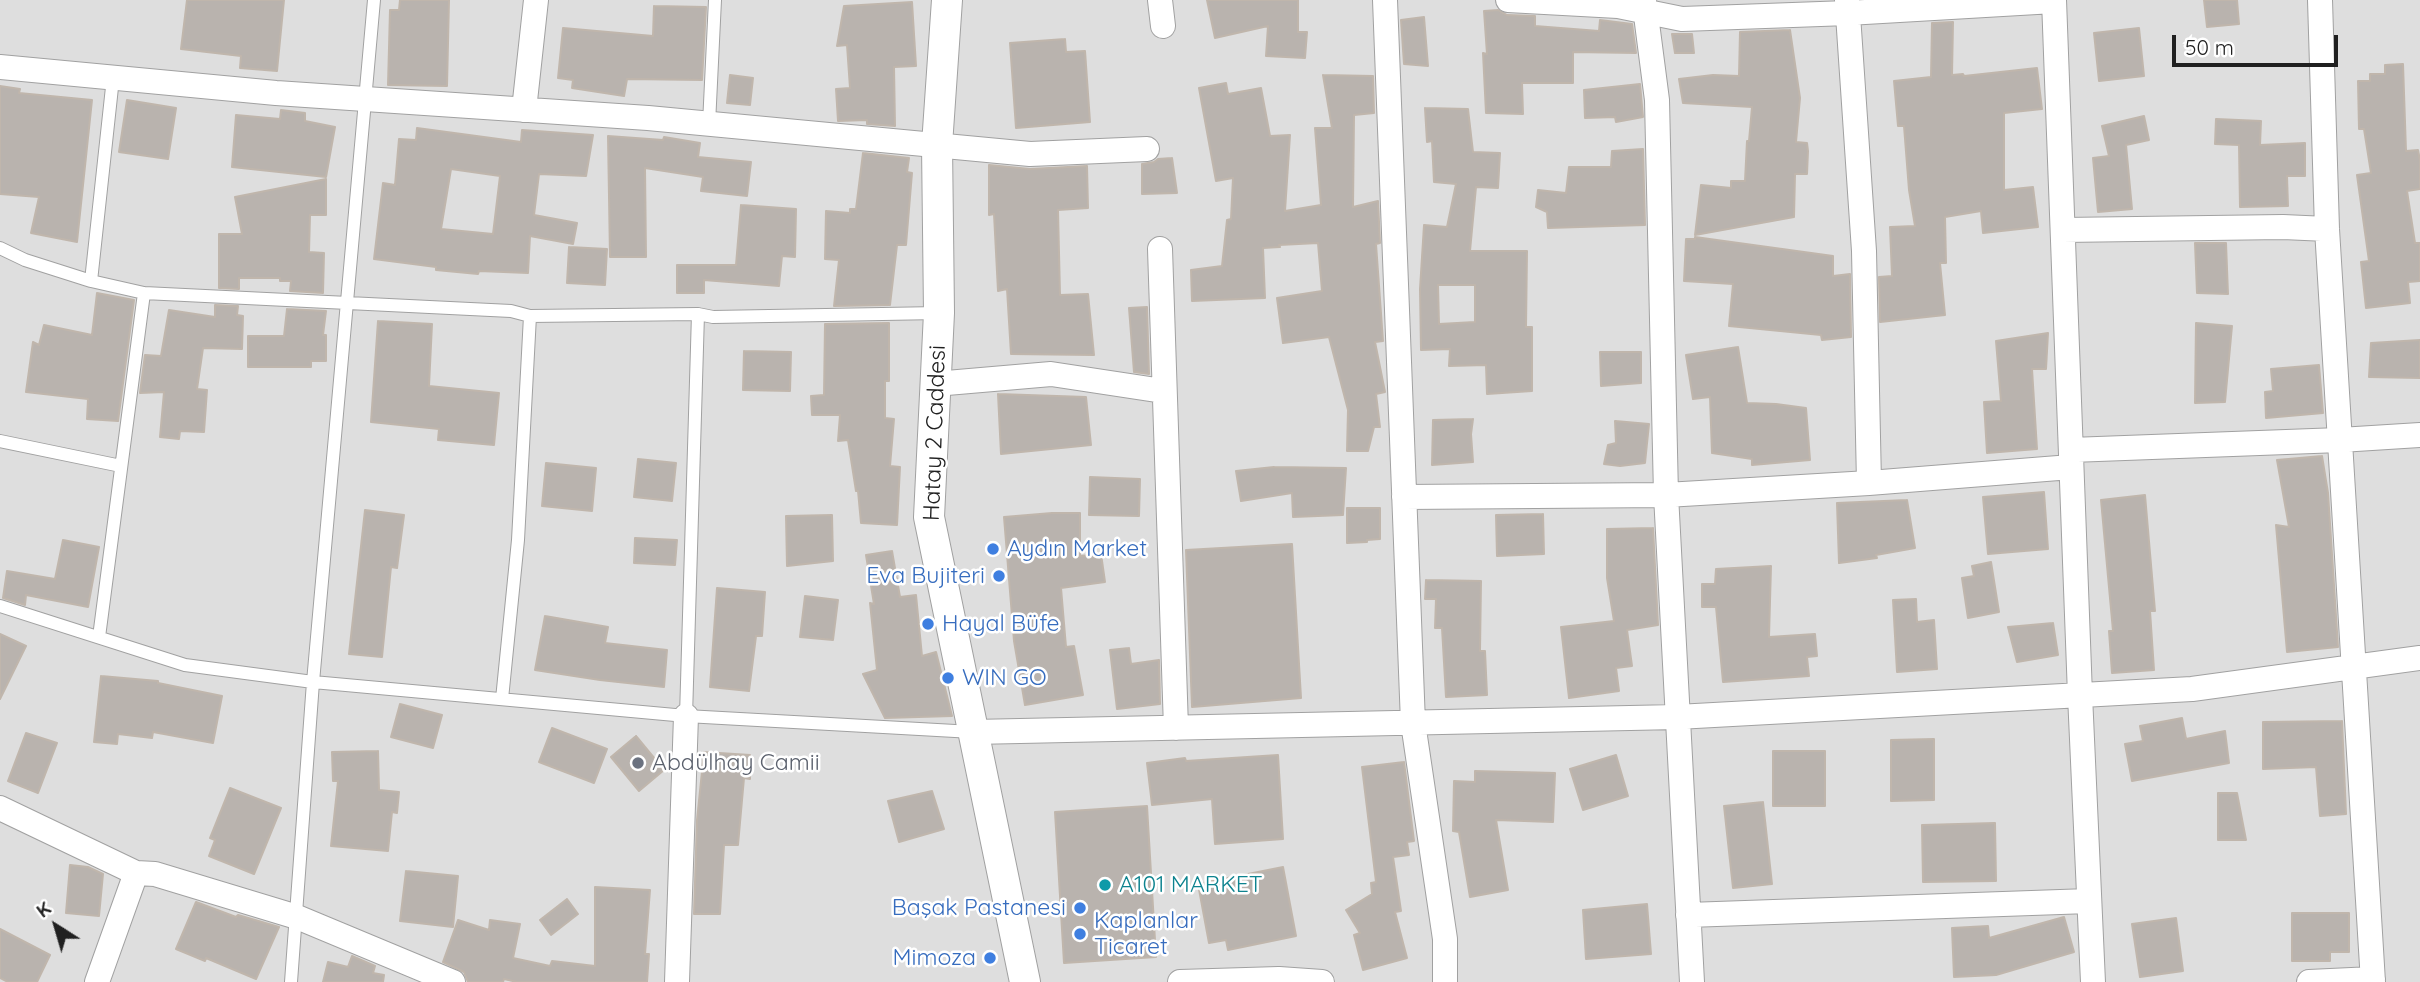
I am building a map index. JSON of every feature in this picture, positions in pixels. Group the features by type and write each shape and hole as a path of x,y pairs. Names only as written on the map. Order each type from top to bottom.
{"street":[{"path":"524,110 536,0"},
{"name":"Hatay 2 Caddesi","path":"947,0 937,145 939,313 929,517 1025,982"},
{"path":"1160,0 1163,26"},
{"path":"1385,0 1413,723 1445,939 1445,982"},
{"path":"1508,0 1645,6 1682,19 1848,6 2054,0 2093,982"},
{"path":"2309,982 2373,980 2327,229 2320,0"},
{"path":"1645,6 1657,100 1666,495 1692,982"},
{"path":"1848,6 1864,251 1869,483"},
{"path":"0,67 364,99 709,124 1030,154 1147,149"},
{"path":"2063,230 2283,227 2327,229"},
{"path":"1160,249 1176,727"},
{"path":"935,384 1051,374 1163,391"},
{"path":"1405,497 1666,495 1869,483 2071,459 2420,435"},
{"path":"973,732 1677,717 2192,689 2420,658"},
{"path":"677,982 686,716"},
{"path":"0,808 136,873 155,874 297,917 453,982"},
{"path":"97,982 136,873"},
{"path":"1688,915 2089,901"},
{"path":"1180,982 1279,979 1322,982"}],"lane":[{"path":"291,982 313,682 374,0"},
{"path":"709,124 715,0"},
{"path":"91,281 113,78"},
{"path":"0,248 25,260 91,281 144,293 511,311 530,316 698,314 713,317 939,313"},
{"path":"99,637 144,293"},
{"path":"686,716 698,314"},
{"path":"502,699 518,540 530,316"},
{"path":"0,441 121,466"},
{"path":"0,606 185,665 313,682 686,716 973,732"}],"shaded area":[{"path":"0,0 2420,0 2420,982 0,982"}],"building":[{"path":"187,0 284,0 277,71 240,68 241,56 181,49"},
{"path":"400,0 449,0 447,86 388,85 390,10 399,10"},
{"path":"1207,0 1298,0 1298,32 1307,32 1305,58 1266,56 1268,26 1215,38"},
{"path":"2204,0 2237,0 2239,24 2207,27"},
{"path":"912,2 916,66 894,67 895,126 867,124 867,120 838,121 836,89 850,88 847,45 837,46 844,6"},
{"path":"654,6 706,7 702,80 627,79 624,96 572,88 573,80 558,78 563,28 653,36"},
{"path":"1498,10 1507,15 1535,16 1535,26 1599,31 1600,20 1632,24 1636,53 1573,52 1573,83 1522,83 1523,114 1486,113 1483,53 1487,54 1484,11"},
{"path":"1424,17 1428,66 1404,64 1401,20"},
{"path":"1953,22 1952,75 2037,68 2042,109 2004,113 2004,190 2033,187 2038,227 1983,233 1981,211 1945,217 1946,263 1940,263 1945,315 1880,322 1879,277 1892,276 1890,227 1915,226 1904,126 1898,126 1894,81 1931,77 1932,23"},
{"path":"2139,28 2144,76 2099,81 2094,33"},
{"path":"1790,30 1800,98 1796,142 1807,143 1808,151 1807,174 1795,174 1794,217 1695,235 1701,185 1731,188 1731,181 1745,181 1752,107 1683,103 1679,79 1713,75 1739,76 1740,32"},
{"path":"1672,34 1692,34 1694,53 1675,53"},
{"path":"1065,39 1066,52 1085,51 1090,122 1016,128 1010,43"},
{"path":"2403,64 2406,151 2418,150 2420,160 2420,189 2407,191 2415,243 2420,243 2420,281 2408,282 2410,303 2366,308 2361,262 2369,261 2357,175 2371,173 2364,129 2359,129 2358,81 2370,81 2370,74 2385,74 2385,65"},
{"path":"730,75 753,78 750,105 727,103"},
{"path":"1323,75 1373,76 1374,113 1354,115 1353,207 1378,201 1380,243 1376,244 1383,341 1375,342 1385,392 1376,394 1380,427 1374,427 1368,451 1347,451 1348,410 1329,337 1283,343 1277,298 1322,291 1318,243 1263,248 1265,298 1192,301 1191,270 1222,266 1227,220 1231,219 1233,178 1216,181 1199,88 1226,83 1228,94 1261,88 1270,136 1290,135 1285,211 1321,205 1315,128 1332,128"},
{"path":"1640,84 1643,117 1616,122 1615,117 1585,118 1584,90"},
{"path":"0,86 20,89 19,93 92,100 77,242 31,233 39,197 0,194"},
{"path":"127,100 176,108 168,159 119,152"},
{"path":"1425,108 1468,109 1473,152 1500,153 1498,188 1476,187 1470,251 1527,251 1526,327 1532,327 1532,391 1487,394 1486,365 1449,366 1450,349 1421,350 1420,289 1424,225 1447,227 1456,184 1434,182 1432,141 1427,142","holes":["1438,285 1475,285 1475,322 1439,324"]},
{"path":"281,110 305,113 305,121 335,127 326,177 232,167 236,115 280,119"},
{"path":"2144,116 2149,140 2126,145 2132,209 2098,212 2093,158 2109,156 2102,126"},
{"path":"2216,119 2261,121 2260,145 2305,143 2305,176 2287,176 2288,206 2240,207 2239,145 2215,144"},
{"path":"417,128 521,142 522,130 593,135 586,176 539,174 534,215 577,223 573,244 530,236 528,273 479,271 478,274 374,259 383,183 395,185 399,139 416,140","holes":["451,169 500,176 493,234 441,229"]},
{"path":"608,136 663,140 664,137 700,143 698,157 751,162 747,196 701,191 703,177 645,168 646,257 610,257"},
{"path":"1643,149 1645,225 1548,228 1547,212 1536,207 1538,190 1566,193 1569,167 1611,167 1612,151"},
{"path":"863,153 909,158 907,172 912,173 906,245 897,245 890,305 834,306 839,260 825,259 826,211 850,213 850,209 856,209"},
{"path":"1172,158 1177,193 1142,194 1142,164"},
{"path":"989,165 1030,169 1087,166 1088,208 1058,210 1060,295 1088,294 1094,355 1011,354 1007,289 998,291 994,214 989,215"},
{"path":"326,179 326,215 310,215 309,252 324,253 323,293 290,291 291,281 280,281 280,278 239,278 239,289 219,288 219,234 242,234 235,197"},
{"path":"741,205 796,209 795,257 782,256 779,286 704,280 704,293 677,293 677,265 736,265"},
{"path":"1695,237 1833,256 1833,276 1850,274 1851,337 1822,340 1821,335 1729,326 1733,284 1684,281 1686,239"},
{"path":"2195,243 2226,243 2228,294 2197,293"},
{"path":"569,247 607,249 605,285 567,283"},
{"path":"97,293 134,300 118,421 87,419 88,399 26,392 33,342 39,345 44,325 92,335"},
{"path":"215,305 238,306 237,315 243,316 242,349 203,348 197,389 207,390 204,432 180,431 179,439 160,437 164,392 140,393 145,355 161,356 169,310 215,317"},
{"path":"1147,307 1149,374 1134,372 1129,308"},
{"path":"287,309 326,311 323,335 326,335 326,361 311,361 311,367 248,367 248,336 284,336"},
{"path":"378,321 432,324 429,386 499,393 494,445 438,440 439,429 371,422"},
{"path":"889,323 889,381 885,381 885,418 894,419 890,466 900,467 897,525 861,523 848,440 838,441 840,415 812,415 811,396 824,395 825,324"},
{"path":"2196,323 2232,326 2225,402 2195,403"},
{"path":"2048,333 2046,369 2032,369 2037,449 1987,453 1984,402 2001,401 1996,341"},
{"path":"2420,340 2420,378 2369,377 2371,343"},
{"path":"1738,347 1747,403 1806,408 1810,460 1752,465 1752,459 1712,453 1710,397 1693,399 1686,355"},
{"path":"744,351 791,352 790,391 743,390"},
{"path":"1600,352 1641,352 1641,383 1601,386"},
{"path":"2319,365 2323,413 2266,418 2265,392 2273,391 2271,369"},
{"path":"998,394 1086,397 1091,445 1001,454"},
{"path":"1473,419 1473,462 1432,465 1433,420"},
{"path":"1615,421 1649,424 1645,463 1620,466 1604,464 1608,445 1616,443"},
{"path":"2322,456 2328,493 2338,647 2287,652 2276,525 2289,527 2277,460"},
{"path":"638,459 676,463 672,501 634,497"},
{"path":"546,463 596,468 592,511 542,506"},
{"path":"1274,467 1346,468 1343,515 1293,517 1292,493 1241,501 1236,471"},
{"path":"1090,477 1140,479 1139,516 1089,515"},
{"path":"2044,492 2048,549 1988,554 1983,497"},
{"path":"2145,495 2155,611 2150,611 2154,670 2112,673 2109,631 2113,631 2101,500"},
{"path":"1907,500 1915,548 1876,555 1877,558 1839,563 1837,503"},
{"path":"1347,508 1380,508 1380,539 1347,543"},
{"path":"365,510 404,515 397,568 391,567 382,657 349,654"},
{"path":"1080,513 1080,556 1101,554 1105,582 1061,588 1066,647 1074,646 1083,695 1025,705 1014,641 1004,517"},
{"path":"1543,514 1544,554 1497,556 1496,515"},
{"path":"832,515 833,561 787,566 786,516"},
{"path":"1653,528 1658,625 1627,630 1632,666 1616,668 1619,691 1569,698 1561,627 1614,621 1607,578 1607,529"},
{"path":"635,538 677,540 675,565 634,563"},
{"path":"63,540 99,547 88,607 26,595 25,605 3,598 7,571 55,579"},
{"path":"1292,544 1301,698 1192,707 1186,550"},
{"path":"892,551 900,597 916,595 922,656 936,652 952,716 885,718 863,674 877,670 870,603 874,604 866,555"},
{"path":"1991,562 1999,612 1968,618 1962,578 1974,576 1972,566"},
{"path":"1771,566 1769,637 1815,634 1817,656 1807,657 1809,676 1723,682 1716,607 1702,607 1702,584 1715,584 1716,569"},
{"path":"1426,580 1481,581 1480,651 1485,651 1487,695 1446,697 1442,628 1435,628 1436,599 1425,599"},
{"path":"717,588 765,592 762,636 756,636 749,691 710,687"},
{"path":"805,596 838,600 833,640 800,637"},
{"path":"1916,599 1917,622 1934,620 1937,669 1897,672 1893,600"},
{"path":"545,616 608,627 605,643 667,650 664,687 535,670"},
{"path":"2053,623 2058,655 2017,662 2008,627"},
{"path":"0,634 26,646 0,699"},
{"path":"1129,648 1131,664 1159,660 1160,704 1117,709 1110,650"},
{"path":"101,676 158,681 222,696 213,743 153,732 152,738 118,734 117,744 94,742"},
{"path":"400,704 442,715 433,748 391,737"},
{"path":"2182,718 2186,739 2225,731 2229,763 2132,781 2125,744 2143,741 2140,726"},
{"path":"2342,721 2346,814 2320,816 2316,767 2263,769 2263,722"},
{"path":"552,728 607,749 594,783 539,762"},
{"path":"26,733 57,743 38,793 8,781"},
{"name":"Abdülhay Camii","path":"636,736 664,770 639,791 611,757"},
{"path":"1934,739 1934,800 1891,801 1891,740"},
{"path":"378,751 379,790 399,792 397,813 392,812 388,851 331,846 338,781 333,781 332,752"},
{"path":"1773,751 1825,751 1825,806 1773,806"},
{"path":"704,752 750,755 750,779 744,778 738,845 724,845 720,914 694,914 697,820"},
{"path":"1278,755 1283,839 1215,844 1212,799 1152,805 1147,763 1185,758 1186,761"},
{"path":"1616,755 1628,796 1583,810 1570,769"},
{"path":"1404,762 1414,841 1407,842 1409,855 1393,857 1401,911 1395,912 1407,958 1363,970 1354,935 1360,933 1346,910 1372,894 1371,883 1376,882 1362,767"},
{"path":"1475,771 1555,773 1553,822 1496,820 1508,890 1470,897 1459,832 1453,831 1454,781 1475,782"},
{"path":"230,788 281,808 254,874 209,856 215,840 210,838"},
{"path":"932,791 944,829 899,842 888,801"},
{"path":"2218,793 2237,793 2246,840 2218,840"},
{"path":"1763,802 1772,884 1733,888 1724,806"},
{"name":"A101 MARKET","path":"1147,806 1156,957 1064,963 1055,812"},
{"path":"1995,823 1996,881 1923,882 1922,825"},
{"path":"70,865 88,867 103,874 99,916 66,913"},
{"path":"1283,867 1296,936 1228,950 1226,940 1209,943 1198,884"},
{"path":"406,871 458,876 453,927 400,921"},
{"path":"595,887 650,890 645,954 649,954 647,982 517,982 504,979 503,982 468,982 464,972 443,962 458,920 489,930 490,920 520,924 513,958 550,966 552,961 595,966"},
{"path":"567,899 578,914 551,935 540,920"},
{"path":"196,902 236,917 238,915 279,927 256,979 206,958 205,961 176,949"},
{"path":"1647,904 1651,954 1586,959 1583,910"},
{"path":"2292,913 2349,913 2349,952 2330,952 2330,961 2292,961"},
{"path":"2064,917 2074,952 1996,975 1954,977 1952,928 1988,926 1989,938"},
{"path":"2176,918 2183,971 2140,977 2132,924"},
{"path":"0,929 50,955 37,982 8,982 0,978"},
{"path":"352,956 375,966 373,973 384,975 383,982 323,982 328,962 348,967"}],"place":[{"name":"Aydın Market","path":"993,549"},
{"name":"Eva Bujiteri","path":"999,576"},
{"name":"Hayal Büfe","path":"928,624"},
{"name":"WIN GO","path":"948,678"},
{"name":"Abdülhay Camii","path":"638,763"},
{"name":"A101 MARKET","path":"1105,885"},
{"name":"Başak Pastanesi","path":"1080,908"},
{"name":"Kaplanlar Ticaret","path":"1080,934"},
{"name":"Mimoza","path":"990,958"}]}
